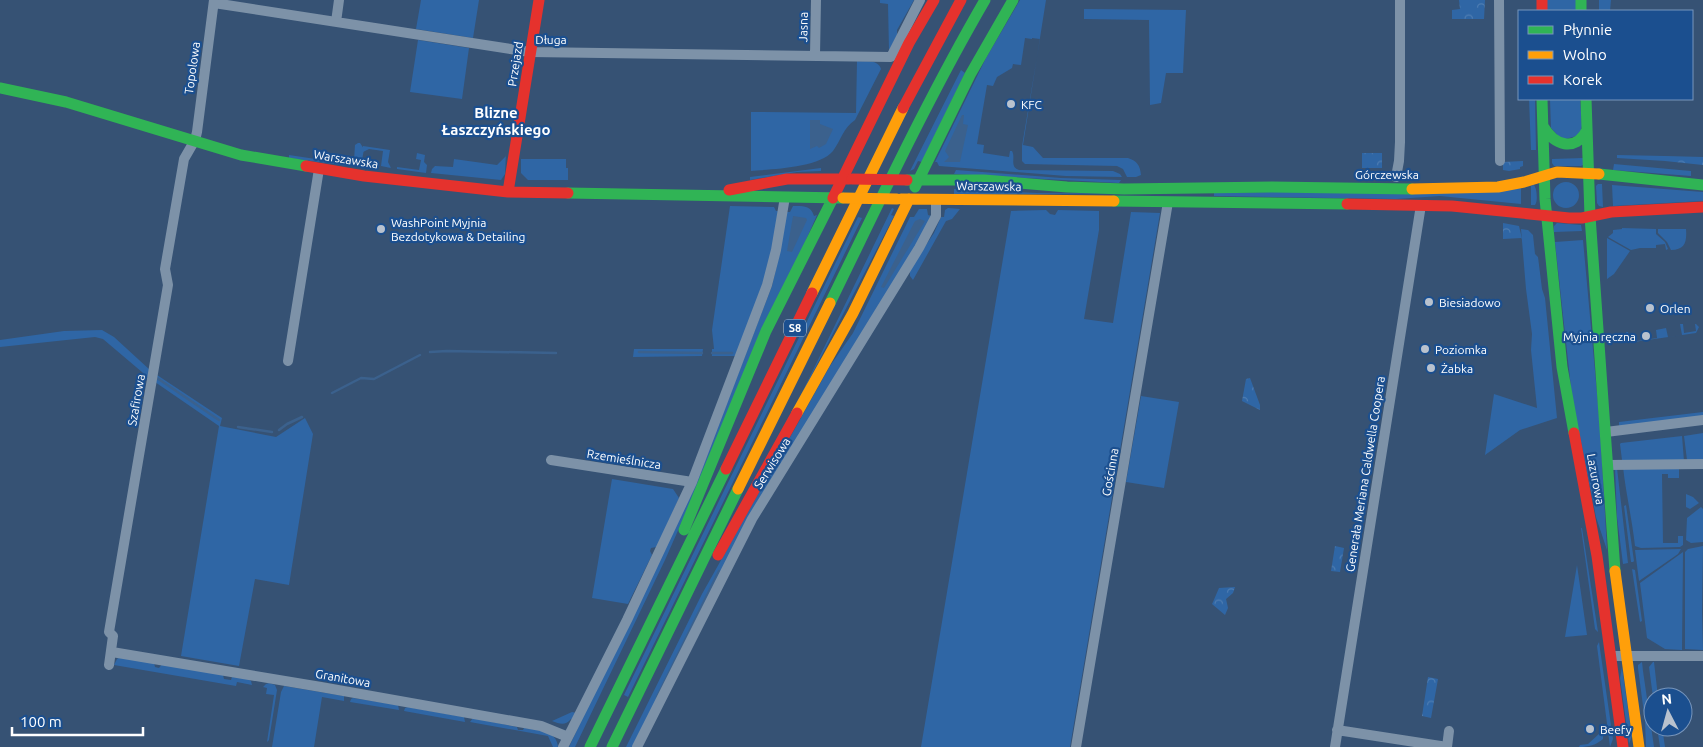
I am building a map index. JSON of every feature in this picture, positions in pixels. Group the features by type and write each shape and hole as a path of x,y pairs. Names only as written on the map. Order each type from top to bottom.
{"main road":[{"name":"Przejazd","path":"508,192 539,0"},
{"path":"660,604 680,538 766,331 838,198 909,44 934,0"},
{"name":"S8","path":"590,747 913,88 961,0"},
{"name":"S8","path":"612,747 931,97 985,0"},
{"path":"677,615 720,554 854,313 903,199 1013,0"},
{"name":"Warszawska","path":"0,88 66,102 241,155 319,169 439,186 508,192 1422,205"},
{"path":"1542,100 1544,176"},
{"path":"1586,100 1589,173 1703,185"},
{"path":"1543,126 1553,140 1564,144 1578,142 1587,130"},
{"name":"Górczewska","path":"1230,187 1480,188 1510,185 1557,172 1589,173"},
{"name":"Lazurowa","path":"1589,173 1590,216 1613,553 1639,747"},
{"name":"Lazurowa","path":"1544,176 1562,367 1597,556 1623,747"},
{"name":"Warszawska","path":"697,196 787,180 984,180 1067,187 1124,189 1230,187"},
{"path":"1422,205 1452,206 1570,218 1611,212 1703,207"}],"street":[{"path":"336,22 339,0"},
{"name":"Jasna","path":"815,55 816,0"},
{"name":"Długa","path":"214,1 530,52 892,57 920,0"},
{"path":"1396,177 1400,161 1400,0"},
{"path":"1499,0 1500,161"},
{"name":"Topolowa","path":"194,140 214,1"},
{"name":"Szafirowa","path":"109,665 113,636 109,632 168,285 165,269 184,159 194,140"},
{"path":"288,360 319,169"},
{"path":"563,747 627,620 692,482 767,285 776,250 785,197"},
{"name":"Serwisowa","path":"638,747 752,519 924,240 936,216 936,199"},
{"name":"Gościnna","path":"1076,747 1168,202"},
{"name":"Generała Meriana Caldwella Coopera","path":"1335,747 1422,205"},
{"path":"1606,432 1703,420"},
{"name":"Rzemieślnicza","path":"551,460 692,482"},
{"path":"1608,465 1703,464"},
{"name":"Granitowa","path":"112,652 541,726 568,737"},
{"path":"1611,656 1703,656"},
{"path":"1337,730 1447,747 1449,731"}],"green space":[{"path":"421,0 479,0 473,38 416,29"},
{"path":"880,0 914,0 897,30 897,35 889,51 888,4 880,3"},
{"path":"1020,0 1046,0 1040,39 1025,38 1021,65 1013,64 1012,68 997,77 993,86 987,85 977,144 984,145 983,153 1009,157 1010,151 1012,151 1013,164 1019,170 1113,171 1122,177 1066,176 939,166 935,162 986,58"},
{"path":"1459,0 1485,0 1484,19 1452,19 1452,10 1460,9"},
{"path":"1547,0 1576,0 1576,10 1547,10"},
{"path":"1599,0 1611,0 1610,10 1599,10"},
{"path":"1084,9 1186,10 1183,73 1166,73 1161,103 1150,105 1149,20 1084,19"},
{"path":"418,40 469,48 462,99 410,92"},
{"path":"1037,58 1023,145 1033,147 1043,158 1128,158 1138,164 1141,175 1127,177 1123,169 1117,166 1025,164 1022,161 1022,146"},
{"path":"857,61 874,62 881,69 855,120 845,130 833,151 826,157 806,164 751,171 751,112 856,113"},
{"path":"961,70 965,73 922,162 918,161 914,169 910,171"},
{"path":"1529,100 1535,100 1536,150 1531,150"},
{"path":"1550,100 1580,100 1582,125 1580,135 1562,140 1551,128"},
{"path":"358,143 364,149 362,160 356,163 354,162 355,145"},
{"path":"363,146 390,150 388,162 391,168 381,166 383,151 369,149 363,152"},
{"path":"417,153 425,155 426,173 397,169 397,167 419,170 421,160 416,159"},
{"path":"1362,153 1382,153 1382,168 1362,168"},
{"path":"289,155 349,164 348,166 289,158"},
{"path":"1617,155 1665,156 1665,161 1617,158"},
{"path":"506,156 505,174 501,180 431,173 435,166 453,167 454,159 497,165"},
{"path":"1665,156 1703,157 1703,165 1665,161"},
{"path":"1583,158 1583,165 1581,166 1554,166 1552,163 1552,159"},
{"path":"521,159 566,159 568,180 528,180 521,173"},
{"path":"1523,161 1523,166 1520,169 1503,170 1503,162"},
{"path":"1614,164 1691,171 1691,176 1613,170"},
{"path":"821,168 821,171 797,172 750,180 750,177"},
{"path":"956,170 1061,178 1121,180 1119,183 954,174"},
{"path":"1566,182 1575,186 1579,195 1575,204 1566,208 1557,204 1553,195 1557,186"},
{"path":"1602,184 1603,207 1597,203 1596,186"},
{"path":"1534,185 1537,201 1535,205 1531,205 1531,186"},
{"path":"1612,185 1703,192 1703,201 1613,206"},
{"path":"1521,188 1521,204 1440,196 1396,199 1214,196 1214,193"},
{"path":"954,189 1037,193 1131,194 954,194"},
{"path":"730,206 774,207 776,211 779,211 770,264 736,356 712,356 712,349 714,349 712,330"},
{"path":"793,206 806,207 813,212 814,216 817,215 665,560 575,747 569,747 706,457 772,286 786,212 790,212"},
{"path":"892,208 894,209 891,215 894,216 798,401"},
{"path":"948,208 960,209 952,219 946,221 913,280 910,276 910,269"},
{"path":"919,209 927,209 928,215 931,216 928,225 809,421 634,747 626,747 702,594 830,366 853,333 910,217 914,217"},
{"path":"1046,210 1050,214 1055,215 1058,210 1099,211 1099,230 1084,319 1113,323 1131,212 1160,213 1070,747 921,747 1011,211"},
{"path":"858,217 862,218 628,697 624,695"},
{"path":"1503,223 1519,226 1522,239 1503,239"},
{"path":"1557,223 1581,225 1582,231 1554,232 1554,226"},
{"path":"1622,228 1656,229 1656,234 1665,242 1668,249 1666,250 1665,244 1656,245 1656,248 1631,250 1608,237 1613,233 1613,230"},
{"path":"1521,229 1528,230 1533,235 1535,254 1538,257 1545,298 1557,418 1520,430 1485,455 1494,394 1537,408 1531,350 1532,334"},
{"path":"1658,229 1686,229 1684,244 1679,249 1671,250 1667,242 1658,233"},
{"path":"1607,238 1630,251 1614,274 1607,279"},
{"path":"1583,240 1600,426 1607,550 1596,517 1572,397 1555,242"},
{"path":"1680,324 1683,324 1684,333 1696,331 1695,324 1699,327 1696,333 1627,343 1626,332 1628,332 1630,342 1657,338 1656,330 1666,328 1668,337 1682,335"},
{"path":"102,330 114,337 150,370 149,378 103,339 95,337 0,347 0,340 64,331"},
{"path":"634,349 703,349 702,356 633,357"},
{"path":"157,375 222,418 220,426 276,437 305,418 313,434 289,585 255,579 239,666 181,656 219,426 155,382"},
{"path":"1250,378 1260,410 1242,401 1246,379"},
{"path":"1141,396 1179,402 1164,488 1126,482"},
{"path":"1703,412 1703,417 1619,426 1619,422"},
{"path":"1703,433 1703,462 1687,460 1684,436"},
{"path":"1682,436 1684,461 1622,460 1621,443"},
{"path":"1623,467 1679,467 1679,478 1668,478 1668,474 1662,474 1663,543 1678,543 1678,536 1683,536 1683,545 1680,547 1641,548 1635,546"},
{"path":"1615,468 1617,468 1628,563 1623,564 1617,517"},
{"path":"612,479 673,489 679,498 658,545 651,548 652,555 628,604 592,598"},
{"path":"1686,494 1693,497 1699,503 1690,509 1686,507"},
{"path":"1626,505 1633,562 1631,562 1624,506"},
{"path":"1701,507 1703,509 1703,542 1691,543 1686,540 1687,518"},
{"path":"1582,528 1598,632 1595,629"},
{"path":"1335,546 1344,548 1340,572 1331,571"},
{"path":"1703,546 1703,650 1685,649 1685,552 1688,549"},
{"path":"1681,549 1678,554 1639,581 1635,550"},
{"path":"1683,552 1682,650 1665,649 1647,638 1640,583"},
{"path":"1577,565 1587,635 1565,637"},
{"path":"1632,569 1635,570 1642,621 1640,622"},
{"path":"1235,587 1233,593 1226,599 1228,608 1225,615 1212,604 1219,588"},
{"path":"1599,642 1613,739 1610,747 1597,646"},
{"path":"120,657 154,663 155,667 159,668 162,664 223,675 224,679 231,680 232,677 248,679 252,685 237,682 236,686 114,665"},
{"path":"1642,662 1646,687 1643,687 1643,706 1638,668 1638,665"},
{"path":"1654,662 1657,687 1652,687 1649,667"},
{"path":"1622,667 1632,736 1629,744 1620,678"},
{"path":"1428,677 1438,679 1431,718 1422,716"},
{"path":"269,683 275,685 277,690 269,740 267,742 274,695 266,694 267,688 263,687"},
{"path":"284,686 344,696 344,701 322,697 314,747 272,747 281,692"},
{"path":"353,698 398,705 399,710 350,702"},
{"path":"408,707 464,717 465,722 404,711"},
{"path":"572,712 577,713 574,720 571,719 567,723 562,724 552,721"},
{"path":"473,718 517,727 518,730 523,730 524,728 546,732 554,737 558,747 553,747 548,736 470,722"},
{"path":"1600,733 1603,733 1603,739 1600,741 1586,747 1579,747 1580,745 1588,744"},
{"path":"1646,737 1653,737 1654,747 1646,747"},
{"path":"1658,737 1664,737 1665,747 1660,747"}],"shaded area":[{"path":"962,115 964,115 963,124 968,125 960,162 944,162 949,157 945,151"},
{"path":"810,120 820,120 820,124 833,129 826,144 819,148 817,146 810,149"},
{"path":"793,216 806,218 807,220 792,252 787,251"},
{"path":"920,219 925,221 884,288 881,287 915,221"}],"waterway":[{"path":"430,352 556,353"},
{"path":"639,352 702,353"},
{"path":"712,353 732,353"},
{"path":"332,393 361,378 374,379 420,355"},
{"path":"157,378 219,420"},
{"path":"279,430 302,417"},
{"path":"238,427 272,432"},
{"path":"657,697 719,571"}],"traffic: fast":[{"path":"830,303 924,112 985,0"},
{"path":"915,187 970,75 1013,0"},
{"path":"1581,0 1581,10"},
{"path":"0,88 66,102 241,155 306,166"},
{"path":"1542,100 1545,199 1562,367 1574,433"},
{"path":"1586,100 1590,216 1615,571"},
{"path":"1543,126 1553,138 1565,144 1577,142 1587,130"},
{"path":"1599,174 1703,185"},
{"path":"907,180 984,180 1067,187 1124,189 1272,187 1412,189"},
{"path":"568,193 842,198"},
{"path":"684,530 766,331 833,198"},
{"path":"1114,201 1347,204"},
{"path":"590,747 726,469"},
{"path":"612,747 738,489"}],"traffic: slow":[{"path":"812,293 903,108"},
{"path":"1412,189 1498,187 1524,182 1557,172 1599,174"},
{"path":"843,198 897,199"},
{"path":"901,199 1114,201"},
{"path":"797,413 853,313 909,199"},
{"path":"738,489 830,303"},
{"path":"1615,571 1639,747"}],"traffic: jam":[{"path":"508,192 539,0"},
{"path":"833,198 909,43 934,0"},
{"path":"903,108 961,0"},
{"path":"1542,0 1542,10"},
{"path":"306,166 364,176 508,192 568,193"},
{"path":"729,190 787,179 849,179"},
{"path":"852,179 907,180"},
{"path":"1347,204 1452,206 1569,218 1582,218 1611,212 1703,207"},
{"path":"726,469 812,293"},
{"path":"718,555 797,413"},
{"path":"1574,433 1597,556 1623,747"}],"place":[{"name":"KFC","path":"1011,104"},
{"name":"WashPoint Myjnia Bezdotykowa & Detailing","path":"381,229"},
{"name":"Biesiadowo","path":"1429,302"},
{"name":"Orlen","path":"1650,308"},
{"name":"Myjnia ręczna","path":"1646,336"},
{"name":"Poziomka","path":"1425,349"},
{"name":"Żabka","path":"1431,368"},
{"name":"Beefy","path":"1590,729"}],"district":[{"name":"Blizne Łaszczyńskiego","path":"496,120"}]}
